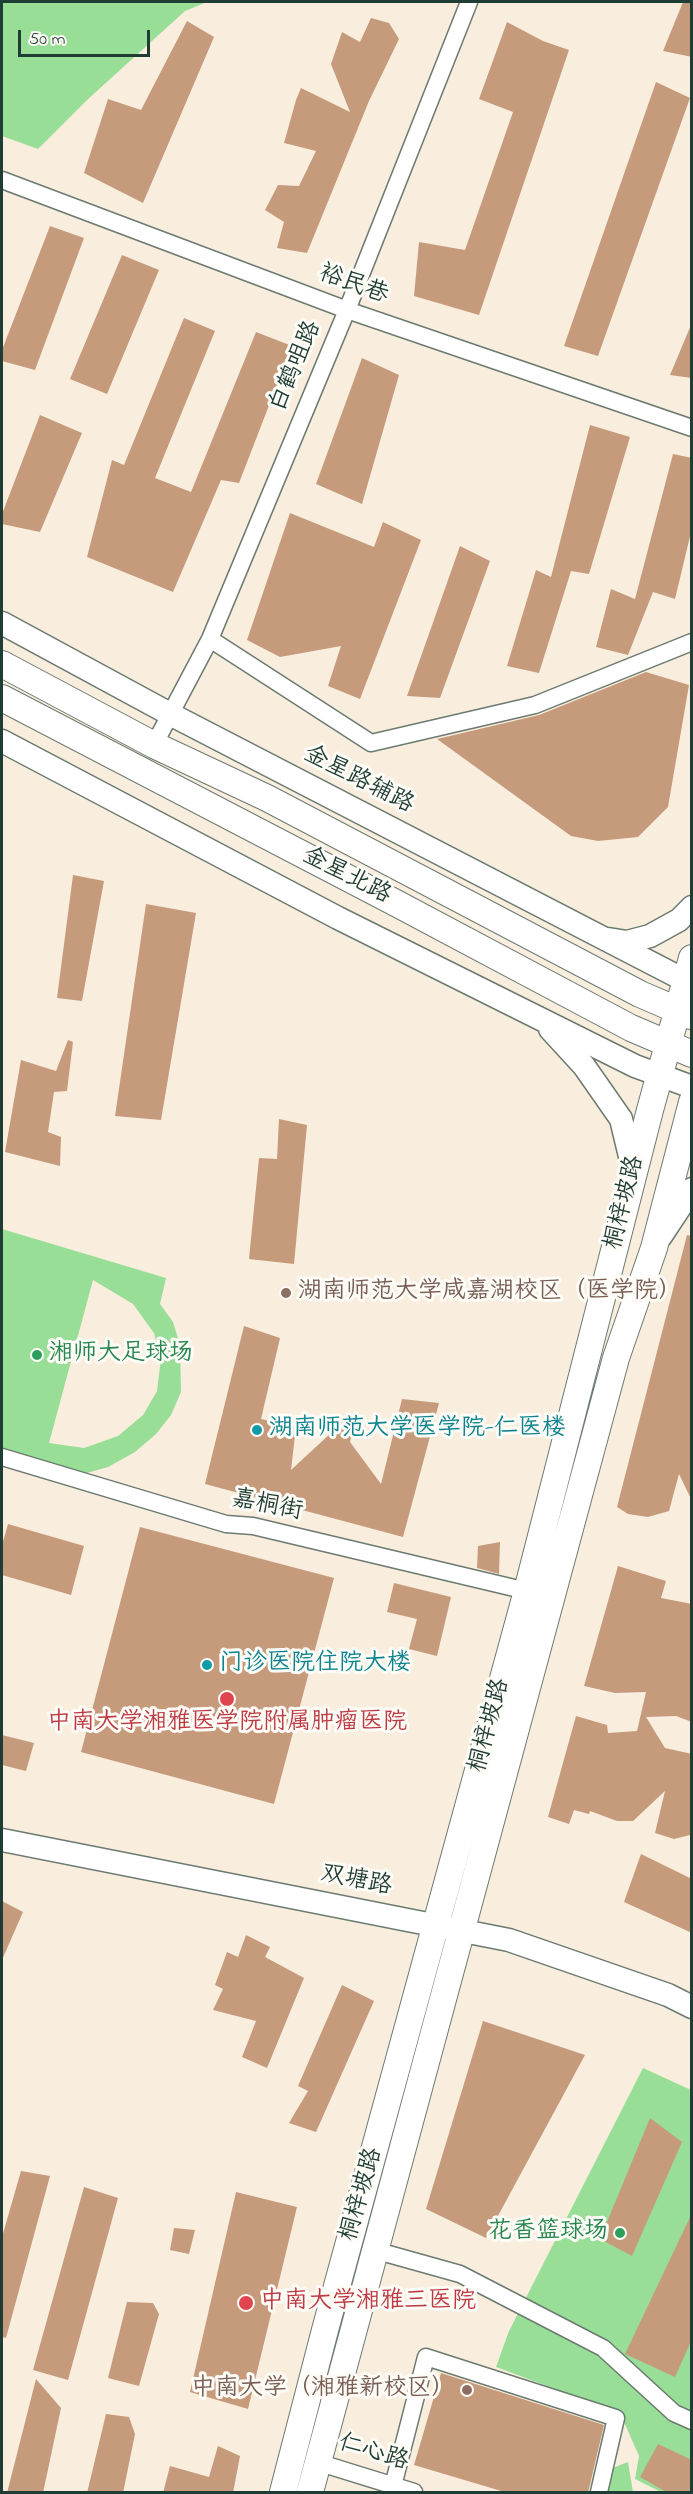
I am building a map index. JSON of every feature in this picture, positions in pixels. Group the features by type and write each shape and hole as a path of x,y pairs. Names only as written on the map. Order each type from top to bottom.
{"main road":[{"name":"金星北路","path":"2,664 154,745 267,798 640,994 684,1013"},
{"name":"金星北路","path":"2,698 631,1028 692,1054"},
{"name":"桐梓坡路","path":"283,2493 322,2341 527,1592 659,1076 668,1045 684,1013 689,974"},
{"name":"桐梓坡路","path":"310,2493 616,1358 654,1248 692,1102"}],"street":[{"name":"白鹤咀路","path":"154,745 210,639 347,310 469,2"},
{"name":"裕民巷","path":"2,180 347,310 692,428"},
{"name":"金星路辅路","path":"2,623 170,714 603,939 689,974"},
{"path":"210,639 371,743 535,705 692,642"},
{"path":"2,741 338,918 659,1076 692,1087"},
{"path":"603,939 627,942 650,936 679,920 692,906"},
{"path":"541,1019 584,1066 621,1119 634,1173"},
{"path":"654,1248 692,1189"},
{"name":"嘉桐街","path":"2,1457 226,1524 253,1526 527,1592"},
{"name":"双塘路","path":"2,1840 509,1940 668,1995 692,2007"},
{"path":"374,2250 460,2274 603,2348 674,2413 692,2421"},
{"path":"393,2486 426,2357 616,2418 599,2493"},
{"name":"仁心路","path":"317,2462 414,2493"}],"green space":[{"path":"2,2 207,2 185,11 87,100 38,149 2,136"},
{"path":"2,1229 166,1278 160,1304 173,1322 180,1345 181,1392 171,1415 156,1434 135,1452 108,1467 83,1474 2,1451","holes":["93,1280 133,1304 154,1333 161,1358 157,1391 143,1415 118,1436 84,1448 49,1443"]},
{"path":"643,2068 691,2090 691,2492 661,2492 635,2479 639,2456 620,2413 496,2367 509,2331"},
{"path":"628,2462 633,2492 606,2492 610,2469"}],"building":[{"path":"683,2 692,2 692,57 663,51"},
{"path":"371,18 389,23 399,39 369,101 307,253 277,248 284,222 265,210 278,185 299,186 316,151 284,143 296,100 301,88 350,112 331,64 342,32 360,42"},
{"path":"187,21 214,37 143,203 84,173 108,99 141,110"},
{"path":"507,22 543,41 569,50 479,315 414,296 419,242 465,250 513,112 479,99"},
{"path":"656,82 690,98 598,356 564,346"},
{"path":"50,226 84,238 35,370 2,361 2,350"},
{"path":"122,255 159,270 107,394 70,379"},
{"path":"184,318 215,331 155,478 191,492 256,332 292,346 239,483 221,480 173,592 87,557 112,460 124,465"},
{"path":"691,325 692,378 670,375"},
{"path":"362,358 399,375 362,504 316,484"},
{"path":"40,415 82,433 40,532 2,524 2,514"},
{"path":"590,425 630,437 589,574 571,571 539,673 507,666 536,570 551,577"},
{"path":"673,454 692,458 692,528 675,599 653,592 628,655 596,647 611,589 635,599"},
{"path":"290,513 374,547 383,522 421,540 360,699 328,686 341,646 280,657 247,640"},
{"path":"460,546 490,561 440,698 407,696"},
{"path":"646,672 689,685 668,807 638,837 598,841 571,836 437,739 539,715"},
{"path":"73,875 104,881 82,1001 57,998"},
{"path":"146,904 196,913 161,1120 115,1116"},
{"path":"68,1040 73,1042 67,1091 54,1092 48,1132 61,1137 60,1166 5,1152 21,1060 56,1071"},
{"path":"279,1119 307,1125 294,1264 249,1259 259,1158 277,1159"},
{"path":"687,1235 692,1236 692,1501 679,1474 669,1511 648,1517 628,1514 617,1507"},
{"name":"湖南师范大学医学院-仁医楼","path":"244,1326 280,1338 261,1419 296,1427 291,1470 332,1432 336,1420 354,1424 350,1442 381,1484 402,1399 439,1403 403,1537 205,1484"},
{"path":"8,1524 84,1546 71,1595 2,1575 2,1545"},
{"name":"门诊医院住院大楼","path":"140,1527 334,1578 274,1804 81,1752"},
{"path":"500,1542 499,1574 477,1568 478,1546"},
{"path":"618,1566 666,1581 661,1598 692,1604 692,1722 676,1716 646,1717 665,1748 692,1754 692,1829 690,1835 674,1839 655,1833 665,1791 633,1821 617,1821 590,1811 589,1814 574,1810 569,1824 548,1817 576,1716 607,1725 608,1733 637,1731 646,1692 615,1693 584,1686"},
{"path":"394,1583 451,1597 437,1656 409,1649 417,1619 387,1612"},
{"path":"2,1735 34,1743 26,1771 2,1765"},
{"path":"641,1854 692,1879 692,1933 624,1902"},
{"path":"2,1901 23,1912 2,1960"},
{"path":"246,1935 270,1947 265,1957 304,1978 267,2068 242,2057 256,2021 213,2010 223,1989 215,1985 227,1952 238,1957"},
{"path":"342,1985 374,2001 316,2132 289,2123 308,2091 298,2086"},
{"path":"483,2021 585,2055 486,2238 426,2209"},
{"path":"650,2118 682,2142 632,2256 600,2239"},
{"path":"21,2171 50,2176 6,2338 2,2337 2,2237"},
{"path":"84,2187 118,2198 68,2380 33,2370"},
{"path":"236,2192 297,2207 248,2409 190,2392"},
{"path":"692,2213 692,2339 675,2377 625,2354"},
{"path":"174,2228 195,2230 189,2254 170,2250"},
{"path":"127,2302 153,2303 159,2314 139,2386 108,2378"},
{"path":"441,2373 604,2425 588,2493 508,2493 414,2465"},
{"path":"36,2379 61,2408 43,2493 7,2493"},
{"path":"106,2414 129,2417 135,2434 123,2493 87,2493"},
{"path":"658,2444 692,2460 692,2493 668,2493 640,2477"},
{"path":"218,2446 240,2456 233,2493 163,2493 170,2466 209,2477"}],"place":[{"name":"湖南师范大学咸嘉湖校区（医学院）","path":"286,1293"},
{"name":"湘师大足球场","path":"37,1355"},
{"name":"湖南师范大学医学院-仁医楼","path":"257,1430"},
{"name":"门诊医院住院大楼","path":"207,1665"},
{"name":"中南大学湘雅医学院附属肿瘤医院","path":"227,1699"},
{"name":"花香篮球场","path":"620,2233"},
{"name":"中南大学湘雅三医院","path":"246,2303"},
{"name":"中南大学（湘雅新校区）","path":"467,2390"}]}
